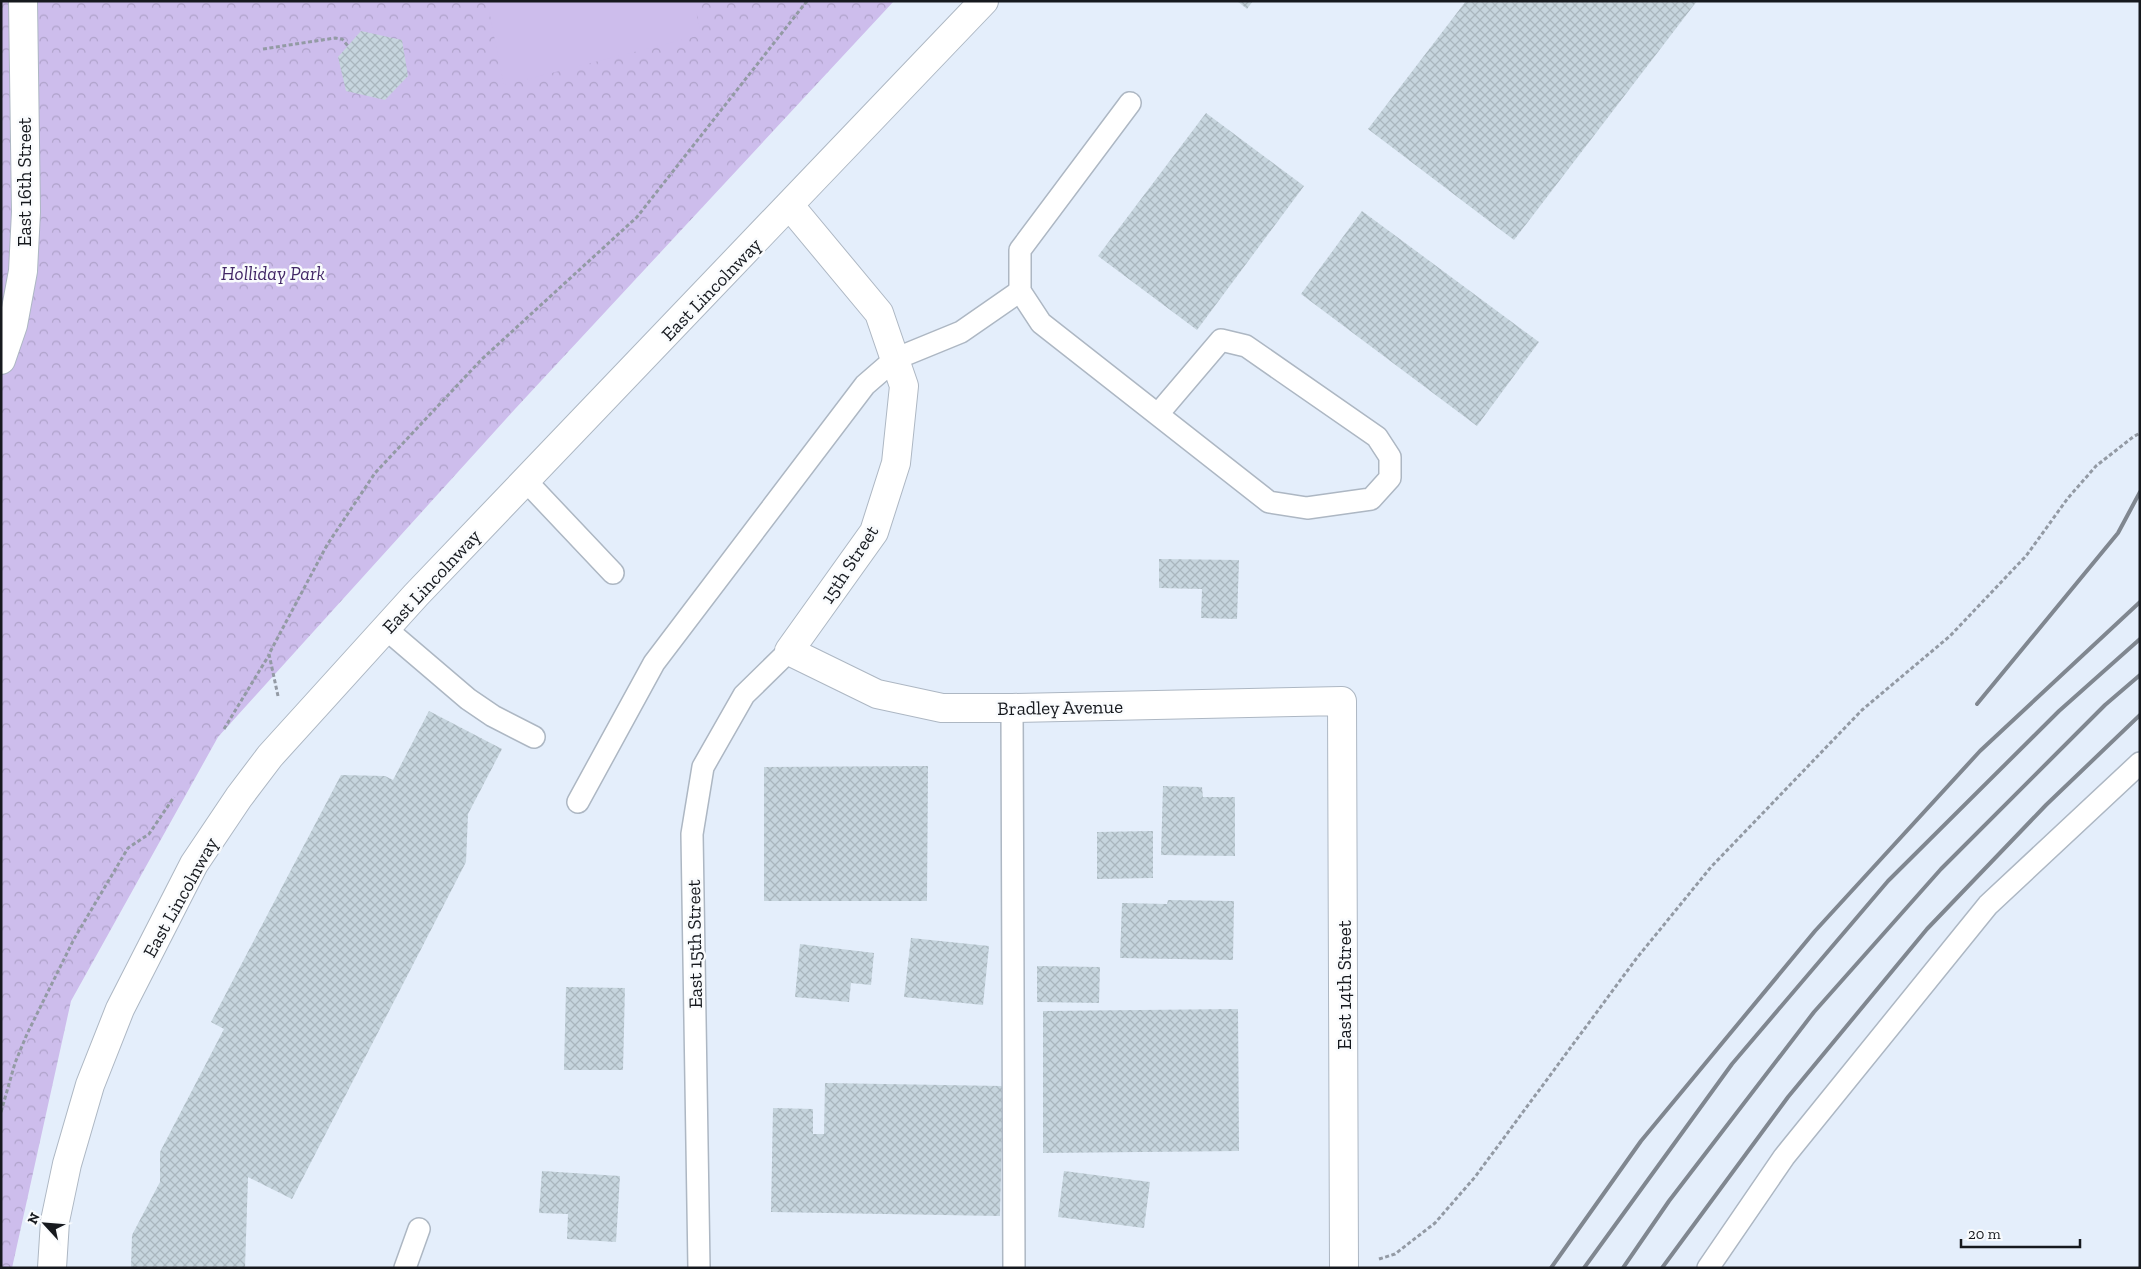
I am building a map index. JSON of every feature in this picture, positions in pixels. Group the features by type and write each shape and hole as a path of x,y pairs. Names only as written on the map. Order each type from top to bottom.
{"street":[{"name":"East 16th Street","path":"1,360 13,325 24,262 26,212 23,1"},
{"name":"East Lincolnway","path":"52,1268 55,1221 67,1164 90,1085 120,1009 194,864 239,797 270,756 386,629 984,1"},
{"name":"15th Street","path":"789,651 874,532 896,464 904,386 879,313 790,206"},
{"name":"Bradley Avenue","path":"789,651 877,694 942,708 1342,701"},
{"name":"East 14th Street","path":"1342,701 1344,1268"}],"lane":[{"path":"1130,103 1020,250 1020,291 1041,323 1269,502 1307,508 1371,499 1390,478 1390,457 1377,437 1246,346 1221,340 1158,414"},
{"path":"578,802 654,663 865,385 895,359 961,332 1020,291"},
{"path":"526,481 613,573"},
{"path":"386,629 468,699 493,716 534,738"},
{"name":"East 15th Street","path":"699,1268 692,834 703,766 744,695 789,651"},
{"path":"1012,708 1014,1268"},
{"path":"1708,1268 1784,1157 1988,905 2140,763"},
{"path":"405,1268 419,1229"}],"path":[{"path":"224,729 269,654 327,545 375,473 482,358 637,217 807,1"},
{"path":"263,49 335,38 342,39 348,46"},
{"path":"1378,1259 1395,1254 1435,1223 1475,1177 1636,959 1711,867 1862,710 1950,636 2026,556 2068,498 2096,466 2132,437 2140,433"},
{"path":"269,654 287,738"},
{"path":"1,1112 18,1056 74,939 128,848 149,834 174,797"}],"green space":[{"name":"Holliday Park","path":"1,1 894,1 515,409 218,737 71,1001 12,1268 1,1268"},
{"path":"487,1 694,1 701,35 504,85"}],"building":[{"path":"1237,1 1253,1 1247,9"},
{"path":"1466,1 1697,1 1514,240 1368,129"},
{"path":"361,31 402,40 408,76 385,100 346,91 338,57"},
{"path":"1206,113 1304,186 1197,330 1098,256"},
{"path":"1362,211 1539,342 1477,426 1301,294"},
{"path":"1159,559 1239,560 1237,619 1201,618 1202,589 1159,588"},
{"path":"429,711 502,749 468,814 466,862 292,1199 248,1177 245,1268 131,1268 132,1235 160,1182 160,1152 224,1029 211,1022 341,775 385,776 393,780"},
{"path":"928,766 927,901 764,901 764,767"},
{"path":"1163,786 1202,787 1203,797 1235,797 1235,856 1161,855"},
{"path":"1153,831 1153,878 1097,879 1097,832"},
{"path":"1168,900 1234,901 1233,960 1120,958 1122,903 1167,904"},
{"path":"911,938 989,946 983,1005 904,997"},
{"path":"800,944 874,953 871,985 851,983 849,1002 795,997"},
{"path":"1037,966 1100,967 1099,1003 1037,1002"},
{"path":"566,987 625,988 623,1070 564,1070"},
{"path":"1238,1009 1239,1151 1043,1153 1043,1011"},
{"path":"825,1083 1003,1086 1000,1216 771,1212 773,1108 813,1109 813,1134 824,1134"},
{"path":"542,1171 620,1176 616,1242 567,1239 568,1214 539,1213"},
{"path":"1064,1171 1150,1182 1144,1228 1058,1217"}],"railway":[{"path":"1977,704 2118,533 2140,492"},
{"path":"1551,1268 1641,1141 1815,931 1980,751 2140,602"},
{"path":"1584,1268 1732,1064 1888,881 2059,711 2140,639"},
{"path":"1623,1268 1669,1201 1814,1012 1941,869 2105,705 2140,675"},
{"path":"1662,1268 1788,1097 1927,929 2046,805 2140,715"}]}
